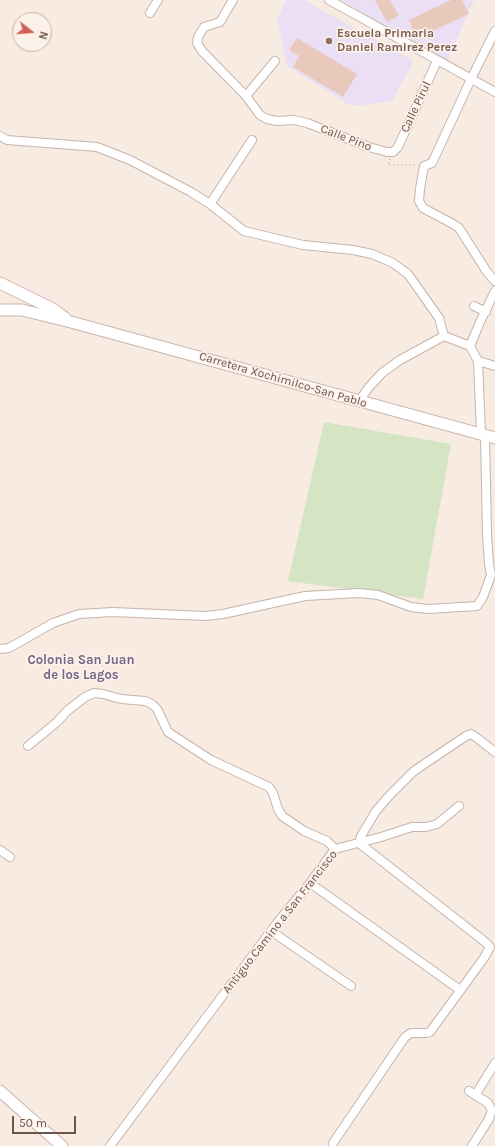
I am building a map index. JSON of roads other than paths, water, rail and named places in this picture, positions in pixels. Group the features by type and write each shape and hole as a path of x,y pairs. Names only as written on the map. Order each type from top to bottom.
{"street":[{"path":"150,13 158,0"},
{"name":"Calle Pino","path":"233,0 220,22 204,27 198,37 197,43 202,51 246,96 260,115 277,121 294,120 307,123 369,147 392,152"},
{"path":"329,0 495,92"},
{"path":"495,31 432,163 424,166 419,202 423,208 459,228 487,272 495,281"},
{"path":"246,96 275,61"},
{"name":"Calle Pirul","path":"392,152 398,147 437,61"},
{"path":"0,136 7,140 97,147 130,160 191,192 210,204 244,231 303,245 353,250 372,254 393,263 408,274 439,318 444,336"},
{"path":"210,204 252,140"},
{"path":"0,284 53,309 71,322"},
{"path":"470,346 495,291"},
{"path":"474,306 486,312"},
{"name":"Carretera Xochimilco-San Pablo","path":"0,310 22,310 71,322 487,436"},
{"path":"0,649 9,648 54,623 79,614 113,612 206,616 223,614 305,596 359,592 378,595 411,607 428,609 474,608 477,606 483,597 491,575 487,536 487,436 478,361 470,346 444,336 400,360 382,374 369,387 359,401"},
{"path":"478,361 495,366"},
{"path":"28,746 85,696 94,693 121,699 145,701 152,704 156,709 168,732 211,760 269,787 282,816 304,831 327,841 334,849"},
{"path":"333,1143 405,1038 411,1033 430,1032 484,958 490,947 484,940 359,843 361,836 376,811 398,786 414,771 466,736 471,734 495,752"},
{"name":"Antiguo Camino a San Francisco","path":"110,1146 271,931 310,883 334,849 412,827 426,827 438,824 459,806"},
{"path":"0,850 10,857"},
{"path":"310,883 460,990"},
{"path":"271,931 351,986"},
{"path":"472,1146 489,1119 492,1110 488,1103 472,1092 495,1063"},
{"path":"0,1091 62,1146"}],"place":[{"name":"Escuela Primaria Daniel Ramirez Perez","path":"329,41"}],"district":[{"name":"Colonia San Juan de los Lagos","path":"81,668"}]}
